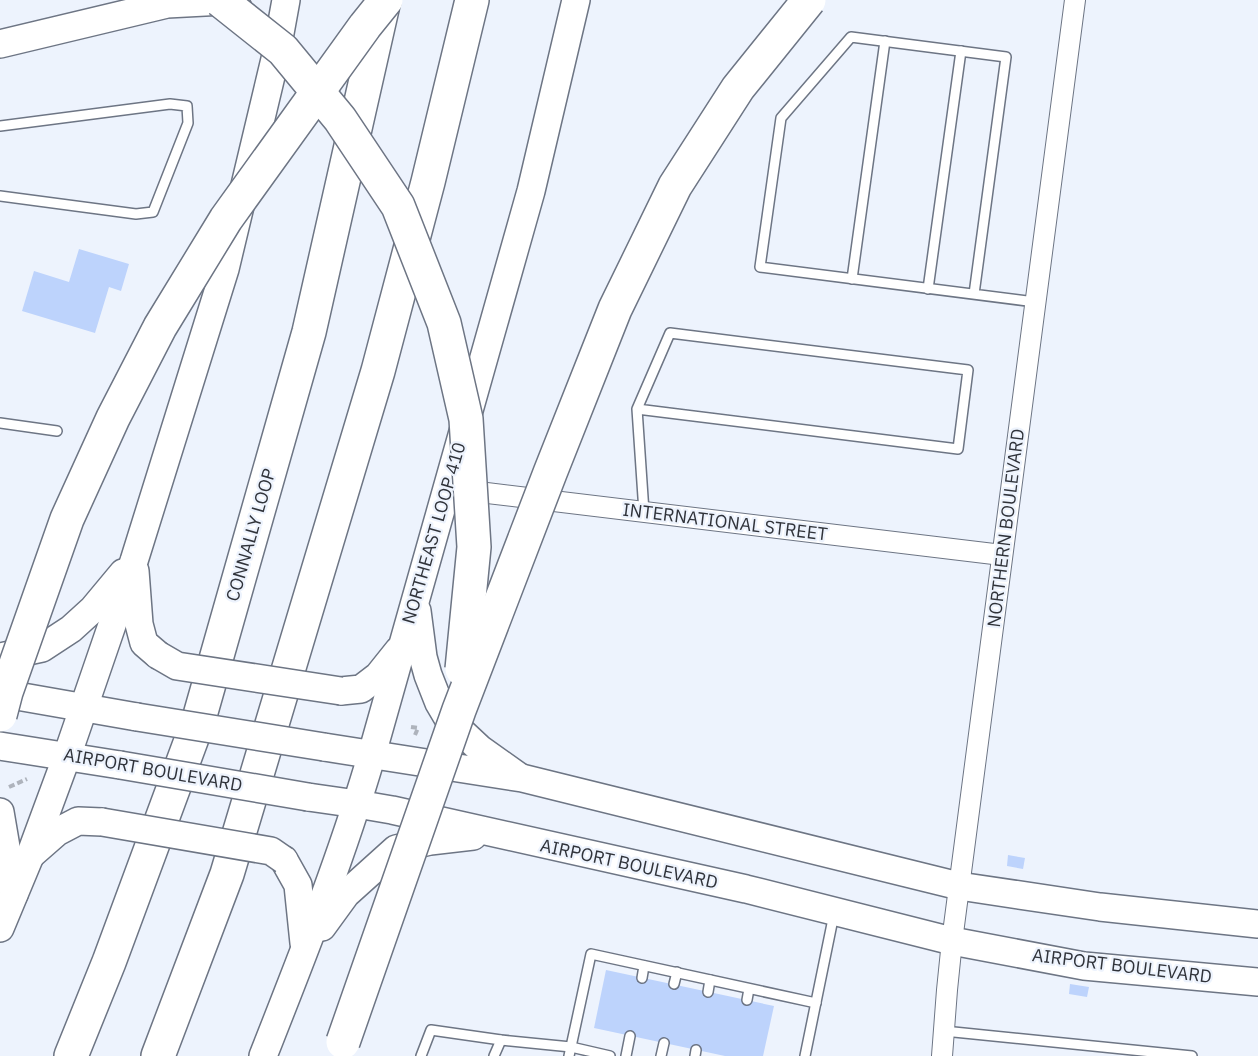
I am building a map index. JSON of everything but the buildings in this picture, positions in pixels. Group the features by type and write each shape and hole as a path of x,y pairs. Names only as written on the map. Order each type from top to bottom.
{"highway":[{"path":"220,0 283,50 340,119 398,206 444,323 466,419 474,547 459,710"},
{"path":"0,715 67,519 113,418 160,327 226,219 385,0"},
{"name":"CONNALLY LOOP","path":"71,1056 109,962 206,696 309,332 385,0"},
{"path":"158,1056 227,874 371,394 428,182 472,0"},
{"path":"340,1049 459,710 615,309 675,186 738,88 809,0"},
{"path":"57,1056 109,962"}],"main road":[{"path":"0,928 30,856 67,756 134,561 225,270 276,55 286,0"},
{"name":"NORTHEAST LOOP 410","path":"263,1056 305,950 357,804 372,754 531,191 576,0"},
{"path":"0,44 170,2 224,1 252,14 276,55"},
{"path":"134,561 139,624 144,643 158,655 177,666 341,691 361,690 378,676 402,646"},
{"path":"0,657 42,648 71,629 93,609 134,561"},
{"path":"416,597 423,657 428,675 449,720 480,749 522,778"},
{"path":"0,693 473,772 522,778 959,886 1100,907 1258,924"},
{"name":"AIRPORT BOULEVARD","path":"0,746 357,804 746,889 952,941 1084,966 1258,982"},
{"path":"2,801 14,894"},
{"path":"30,856 57,832 78,821 102,822 271,851 284,860 298,885 305,950"},
{"path":"305,950 346,894 396,849 430,841 491,833"}],"street":[{"name":"NORTHERN BOULEVARD","path":"942,1056 952,941 1075,0"},
{"name":"INTERNATIONAL STREET","path":"447,488 1002,555"}],"lane":[{"path":"974,294 1006,57 852,37 782,118 760,267 1035,302"},
{"path":"852,279 885,41"},
{"path":"928,289 961,51"},
{"path":"0,126 170,104 187,106 188,123 153,212 136,214 0,196"},
{"path":"637,409 958,449 968,370 670,333 637,409 644,512"},
{"path":"0,423 57,431"},
{"path":"805,1056 834,911"},
{"path":"570,1052 591,954 816,1003"},
{"path":"642,978 644,966"},
{"path":"674,984 677,972"},
{"path":"708,992 710,980"},
{"path":"747,1000 749,988"},
{"path":"421,1056 431,1030 610,1056"},
{"path":"944,1030 1192,1056"},
{"path":"626,1056 630,1036"},
{"path":"494,1056 501,1040"},
{"path":"661,1056 664,1043"}],"path":[{"path":"411,727 417,728 415,736"},
{"path":"2,801 27,778"}]}
